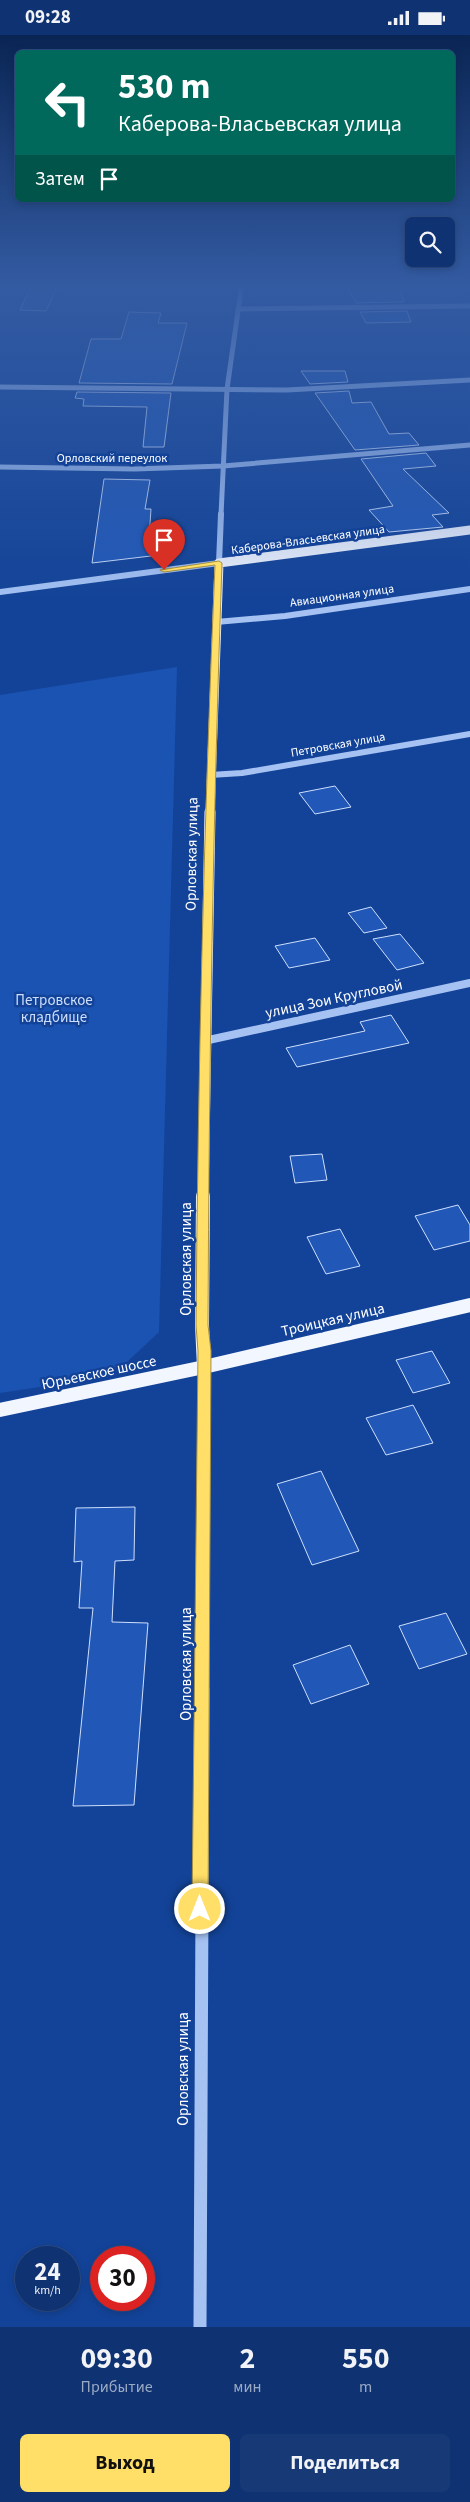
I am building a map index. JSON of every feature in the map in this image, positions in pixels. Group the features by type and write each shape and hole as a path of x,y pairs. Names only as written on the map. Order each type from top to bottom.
{"main road":[{"name":"Каберова-Власьевская улица","path":"219,563 470,530"},
{"name":"Орловская улица","path":"204,1367 202,1325 204,1041 210,775 219,563"},
{"name":"Троицкая улица","path":"204,1367 470,1305"},
{"name":"Юрьевское шоссе","path":"0,1410 204,1367"}],"street":[{"name":"Орловская улица","path":"219,563 227,390"},
{"name":"Орловский переулок","path":"0,467 135,469 223,466 470,445"},
{"name":"Каберова-Власьевская улица","path":"0,591 219,563"},
{"name":"Авиационная улица","path":"216,622 284,616 470,589"},
{"name":"Петровская улица","path":"210,775 242,773 470,734"},
{"name":"улица Зои Кругловой","path":"204,1041 470,983"},
{"name":"Орловская улица","path":"200,2327 204,1367"}],"green space":[{"name":"Петровское кладбище","path":"177,667 159,1332 112,1376 0,1393 0,695"}],"building":[{"path":"349,391 352,403 371,402 389,434 409,433 419,445 355,450 315,393"},
{"path":"77,392 171,393 164,447 143,447 147,407 83,406 84,399 75,398"},
{"path":"426,453 436,466 403,469 449,513 432,515 443,527 389,532 369,510 393,506 361,459"},
{"path":"104,479 150,480 145,509 151,509 149,538 159,555 92,563"},
{"path":"335,786 351,807 315,814 299,793"},
{"path":"371,907 387,928 364,933 348,913"},
{"path":"400,934 424,963 397,970 373,939"},
{"path":"315,938 330,960 289,968 275,946"},
{"path":"391,1015 409,1043 297,1067 286,1048 365,1031 360,1022"},
{"path":"322,1154 327,1180 295,1183 290,1156"},
{"path":"458,1205 470,1225 470,1241 434,1250 415,1216"},
{"path":"340,1229 360,1266 326,1274 307,1237"},
{"path":"432,1351 450,1383 413,1393 396,1360"},
{"path":"413,1405 433,1443 386,1455 366,1418"},
{"path":"321,1471 359,1551 312,1565 277,1484"},
{"path":"135,1507 134,1560 115,1561 112,1622 148,1623 134,1805 73,1806 93,1608 79,1608 82,1561 74,1562 76,1508"},
{"path":"446,1613 467,1654 419,1669 399,1626"},
{"path":"350,1645 369,1684 311,1704 293,1665"}],"route":[{"path":"164,570 219,563 210,775 204,1041 200,1909"}]}
